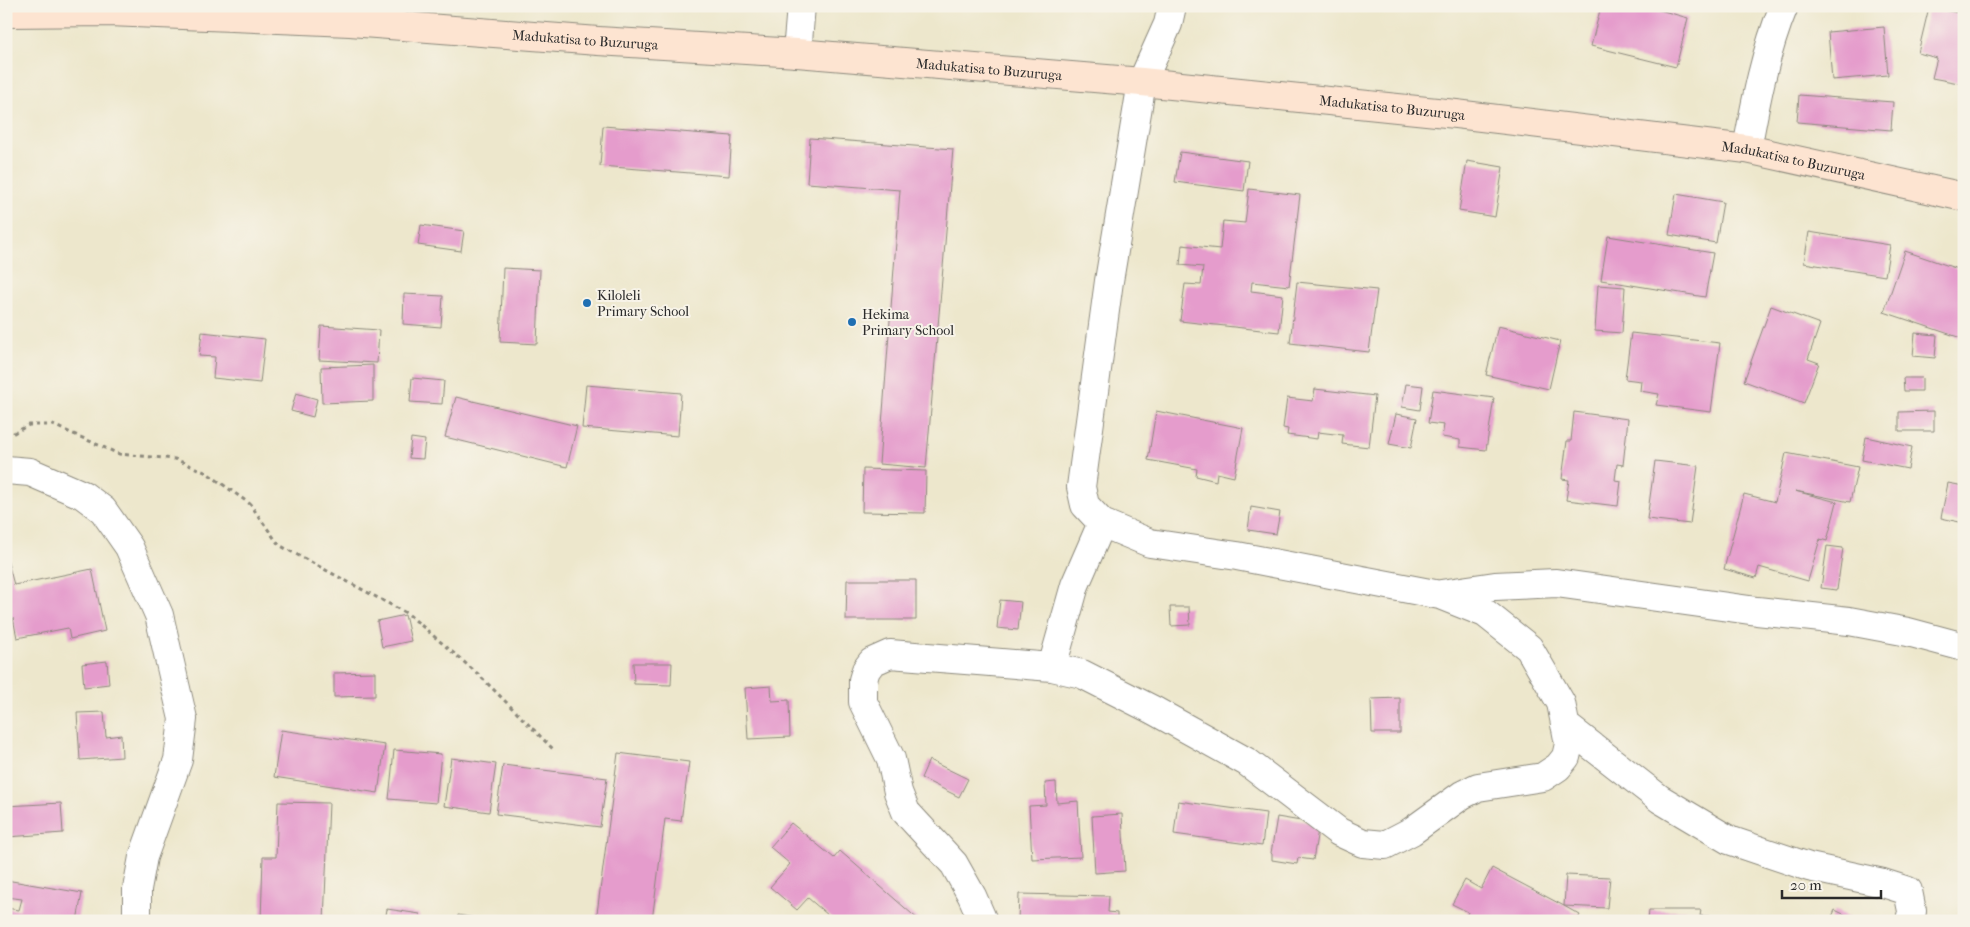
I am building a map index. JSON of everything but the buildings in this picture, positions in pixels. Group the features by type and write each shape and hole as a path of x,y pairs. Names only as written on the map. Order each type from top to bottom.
{"main road":[{"name":"Madukatisa to Buzuruga","path":"6,13 109,9 350,22 598,41 797,53 1142,82 1456,114 1747,149 1964,197"}],"street":[{"path":"797,53 802,6"},
{"path":"983,921 972,896 954,864 906,812 898,792 891,758 863,702 863,680 866,670 872,662 890,654 1052,667 1082,674 1153,710 1247,762 1339,832 1363,844 1385,844 1403,836 1462,795 1478,787 1543,777 1558,767 1566,757 1569,744 1560,703 1529,648 1485,613 1440,595 1237,556 1150,543 1102,523 1085,505 1081,487 1109,281 1142,82 1168,24 1172,6"},
{"path":"1747,149 1757,90 1775,28 1784,6"},
{"path":"6,470 30,472 83,495 103,510 129,547 159,614 183,719 178,760 144,857 137,889 137,921"},
{"path":"1052,667 1075,585 1102,523"},
{"path":"1440,595 1495,586 1556,583 1757,611 1849,621 1908,632 1964,647"},
{"path":"1565,725 1660,799 1729,840 1809,867 1883,883 1908,891 1912,911 1910,921"}],"path":[{"path":"6,437 29,425 54,425 119,454 175,459 207,473 250,504 279,545 408,614 478,674 553,749"}],"place":[{"name":"Kiloleli Primary School","path":"587,303"},
{"name":"Hekima Primary School","path":"852,322"}]}
